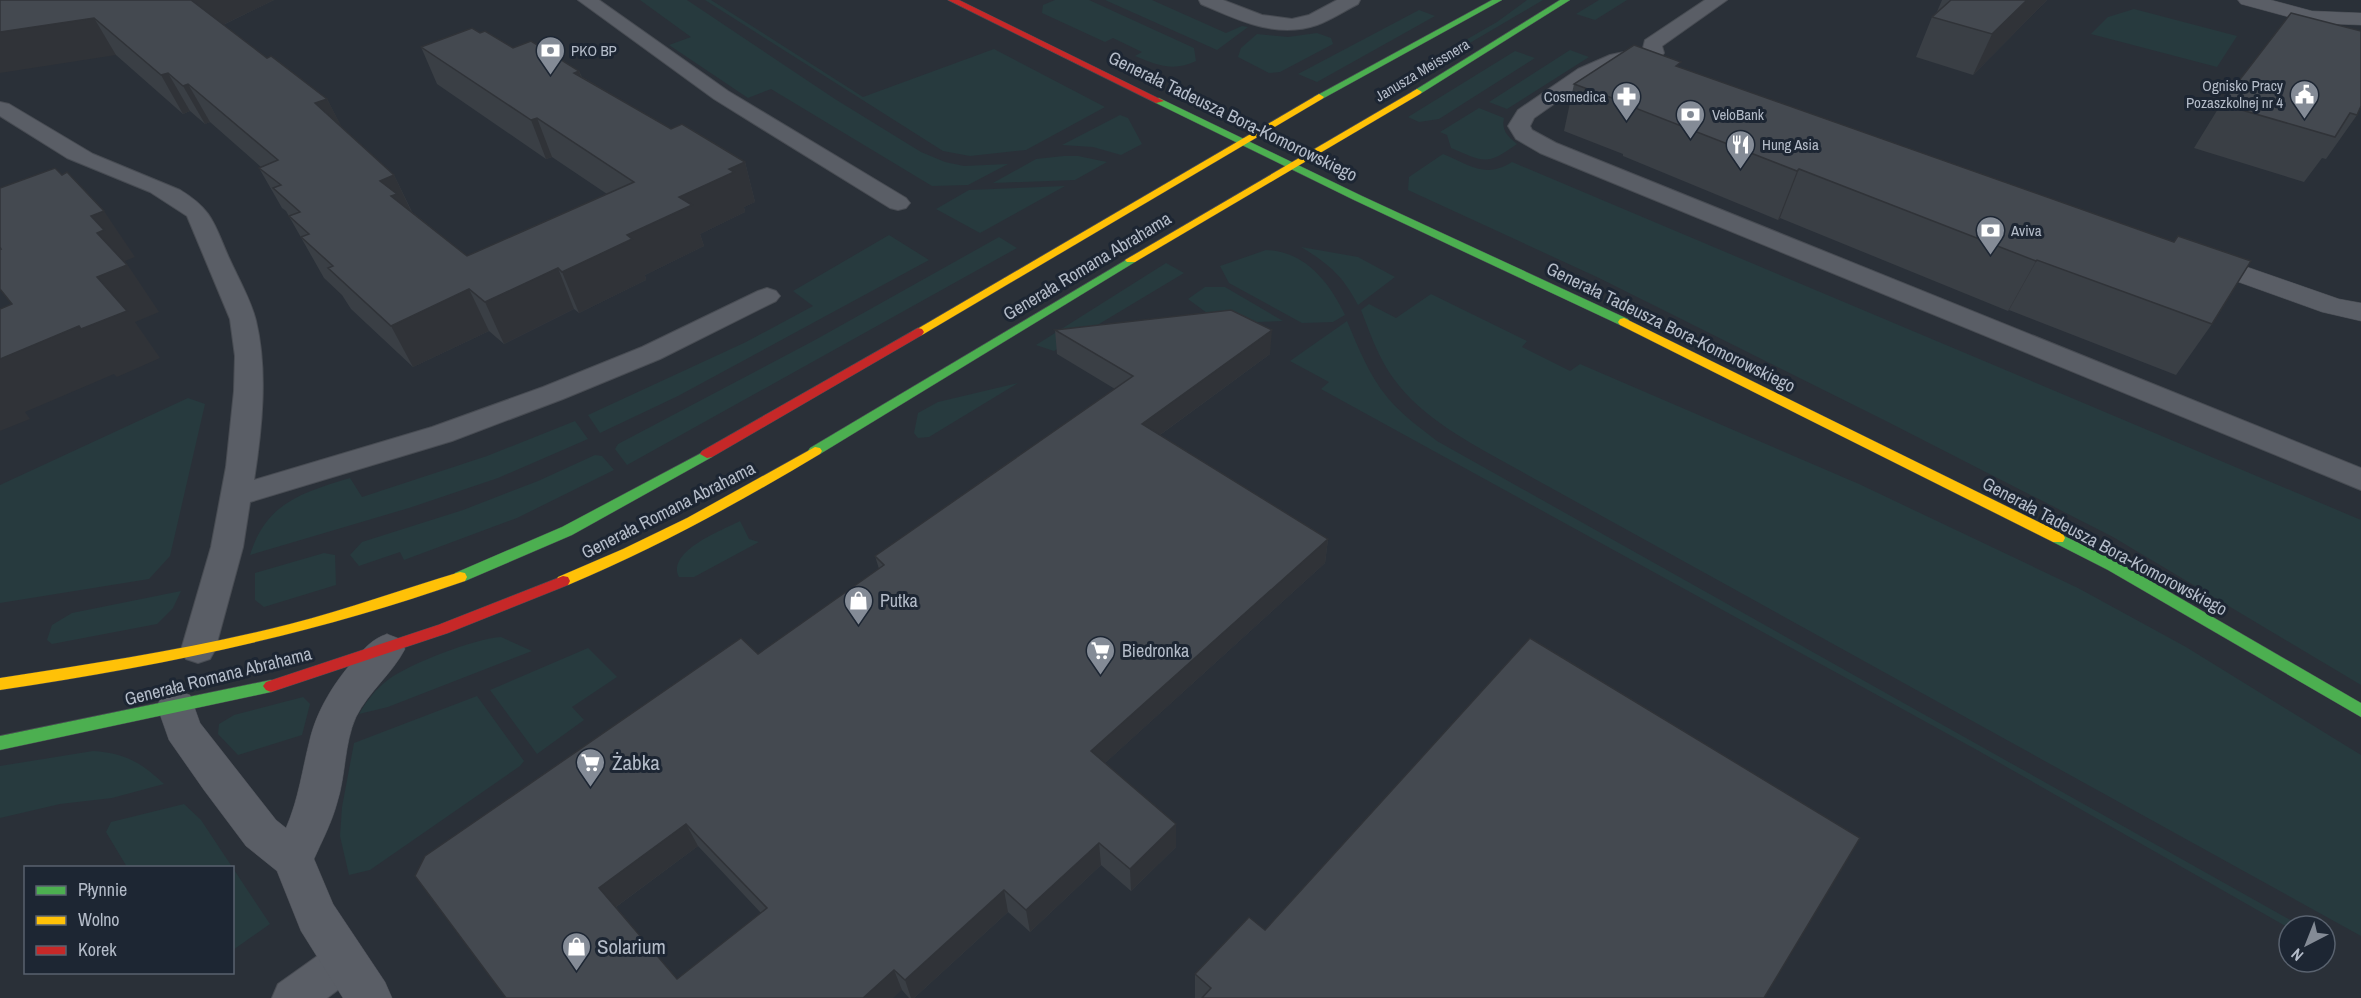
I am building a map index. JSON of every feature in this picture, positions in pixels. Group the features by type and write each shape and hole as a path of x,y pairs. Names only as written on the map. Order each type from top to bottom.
{"street":[{"name":"Generała Tadeusza Bora-Komorowskiego","path":"952,0 1293,166 1606,314 1997,506 2123,572 2361,711"},
{"name":"Janusza Meissnera","path":"1241,141 1498,0"},
{"name":"Janusza Meissnera","path":"1293,166 1566,0"},
{"path":"2248,0 2311,16 2361,19"},
{"name":"Generała Romana Abrahama","path":"0,684 196,656 385,603 525,549 591,518 960,308 1241,141"},
{"name":"Generała Romana Abrahama","path":"0,743 178,700 270,686 387,649 602,566 737,498 1205,215 1293,166"},
{"path":"2175,250 2332,306 2361,312"},
{"path":"293,860 317,803 330,737 338,714 357,682 387,649"},
{"path":"178,700 183,729 261,833 293,860 316,917 369,998"}],"lane":[{"path":"587,0 721,95 898,203"},
{"path":"1208,0 1253,19 1290,25 1305,23 1351,0"},
{"path":"1718,0 1652,44 1661,60 1622,57 1594,68 1525,114 1519,126 1524,134 1548,148 2361,480"},
{"path":"2,108 82,157 168,190 183,200 197,213 243,319 248,356 248,391 241,467 221,572 196,656"},
{"path":"235,496 442,434 554,393 651,353 767,296"},
{"path":"293,998 344,962"}],"green space":[{"path":"640,0 687,0 835,99 921,152 945,162 964,166 1008,164 968,185 932,186 771,89 748,98 669,45 691,37"},
{"path":"705,0 711,0 863,97 994,49 1105,107 1026,150 970,156 943,151"},
{"path":"1055,0 1089,0 1194,48 1196,61 1173,67 1135,56 1142,52 1113,38 1105,42 1042,13 1043,5"},
{"path":"1105,0 1152,0 1226,33 1242,26 1248,27 1217,50"},
{"path":"1527,0 1543,0 1417,74 1410,72 1497,22"},
{"path":"1599,0 1627,0 1595,20 1576,14"},
{"path":"2134,9 2237,36 2217,67 2091,34 2108,17"},
{"path":"1419,10 1435,16 1317,82 1298,74"},
{"path":"1317,33 1331,38 1333,44 1280,72 1269,73 1238,57 1241,48 1257,34 1288,37"},
{"path":"1570,50 1589,57 1507,109 1489,102"},
{"path":"1515,51 1535,58 1439,119 1419,122 1408,117"},
{"path":"1479,108 1504,118 1506,133 1517,144 1491,159 1479,159 1451,148 1447,135 1440,132"},
{"path":"1120,115 1128,118 1142,144 1121,155 1093,147 1062,145"},
{"path":"1443,154 1485,170 1502,167 1512,162 2361,520 2361,685 2113,537 1599,278 1408,190 1409,177"},
{"path":"1078,156 1107,162 1075,180 993,183 1036,159"},
{"path":"1065,186 980,233 936,209 969,190"},
{"path":"889,235 929,260 678,396 600,433 588,415 746,342 813,306 793,291"},
{"path":"999,237 1017,248 627,465 615,449 618,444 815,340"},
{"path":"1301,247 1358,257 1395,277 1358,305 1347,286 1334,272 1320,259"},
{"path":"1266,250 1293,256 1314,270 1331,291 1345,315 1333,322 1302,323 1229,283 1220,266"},
{"path":"1166,263 1184,273 1054,351 1036,345"},
{"path":"1205,287 1225,287 1283,321 1227,323 1211,316 1188,299"},
{"path":"1431,294 1527,341 1522,347 1570,371 1580,364 1859,484 2078,588 2186,647 2361,755 2361,936 2337,923 2337,914 2321,914 1456,434 1425,412 1399,386 1376,349 1361,310 1369,304 1396,318"},
{"path":"1347,321 1364,360 1392,403 1437,441 2280,914 2277,914 2277,921 1977,750 1321,389 1329,382 1290,361"},
{"path":"1018,383 929,437 918,438 914,433 918,413 938,402"},
{"path":"188,398 205,404 170,556 149,579 0,603 0,485"},
{"path":"575,421 588,439 498,478 409,508 250,555 265,523 276,512 301,495 350,478 362,497 487,456"},
{"path":"595,455 602,456 614,470 517,518 404,560 400,552 359,566 350,555 362,542 463,510 538,481"},
{"path":"740,521 749,539 759,542 694,577 679,577 677,567 688,550"},
{"path":"324,553 335,555 336,585 264,607 255,600 255,573"},
{"path":"181,591 173,608 157,624 52,644 47,640 52,625 72,613"},
{"path":"501,637 532,651 388,707 359,714 376,691 399,673 427,659 460,647"},
{"path":"588,648 617,677 572,707 584,720 537,754 490,690"},
{"path":"477,696 524,761 370,870 349,875 340,836 342,807 354,743"},
{"path":"303,697 310,704 302,735 238,755 218,734 219,724 234,715"},
{"path":"93,751 132,760 164,784 112,798 60,804 0,818 0,766"},
{"path":"184,804 201,820 232,866 126,866 106,832 111,822"},
{"path":"234,870 270,924 234,949"}],"building":[{"path":"0,0 191,0 267,58 271,56 327,99 315,103 394,175 380,181 397,194 391,196 467,256 634,182 537,118 531,120 421,47 472,28 480,33 485,31 513,48 531,41 579,71 574,73 671,129 682,124 745,162 729,169 734,172 679,197 692,205 627,235 632,239 562,272 558,268 485,302 469,289 391,326 328,268 333,266 301,237 309,234 289,216 300,212 273,188 281,185 259,168 278,160 188,84 183,86 168,73 161,75 94,18 0,32"},
{"path":"1951,0 2027,0 1992,34 1932,17"},
{"path":"2291,13 2361,31 2361,106 2357,115 2350,113 2335,137 2221,104"},
{"path":"1634,45 1681,62 1676,66 2174,242 2178,236 2251,261 2212,324 2036,261 1574,84"},
{"path":"55,168 62,175 67,172 104,211 91,216 104,230 97,233 127,265 97,277 127,311 81,329 79,326 0,359 0,309 12,304 0,289 0,188"},
{"path":"1231,310 1272,330 1142,424 1328,539 1091,751 1176,824 1130,869 1099,843 1026,910 1004,890 905,980 894,970 863,998 506,998 415,876 425,856 741,638 758,654 884,565 875,556 1133,376 1055,330","holes":["686,824 767,908 677,979 599,888"]},
{"path":"1530,638 1860,838 1764,998 1202,998 1211,988 1195,974 1249,917 1265,930"}],"traffic: fast":[{"path":"1319,97 1498,0"},
{"path":"1417,92 1566,0"},
{"path":"1159,101 1358,198 1624,322"},
{"path":"815,451 1131,260"},
{"path":"460,577 567,531 707,454"},
{"path":"2058,538 2113,566 2361,711"},
{"path":"0,743 271,686"}],"traffic: slow":[{"path":"1131,260 1417,92"},
{"path":"918,332 1319,97"},
{"path":"1624,322 2058,538"},
{"path":"563,581 628,553 692,521 815,451"},
{"path":"0,684 233,643 347,614 460,577"}],"traffic: jam":[{"path":"952,0 1159,101"},
{"path":"707,454 918,332"},
{"path":"271,686 443,629 563,581"}],"place":[{"name":"PKO BP","path":"550,76"},
{"name":"Ognisko Pracy Pozaszkolnej nr 4","path":"2304,120"},
{"name":"Cosmedica","path":"1627,122"},
{"name":"VeloBank","path":"1691,140"},
{"name":"Hung Asia","path":"1741,170"},
{"name":"Aviva","path":"1990,256"},
{"name":"Putka","path":"859,626"},
{"name":"Biedronka","path":"1101,676"},
{"name":"Żabka","path":"591,788"},
{"name":"Solarium","path":"576,972"}]}
